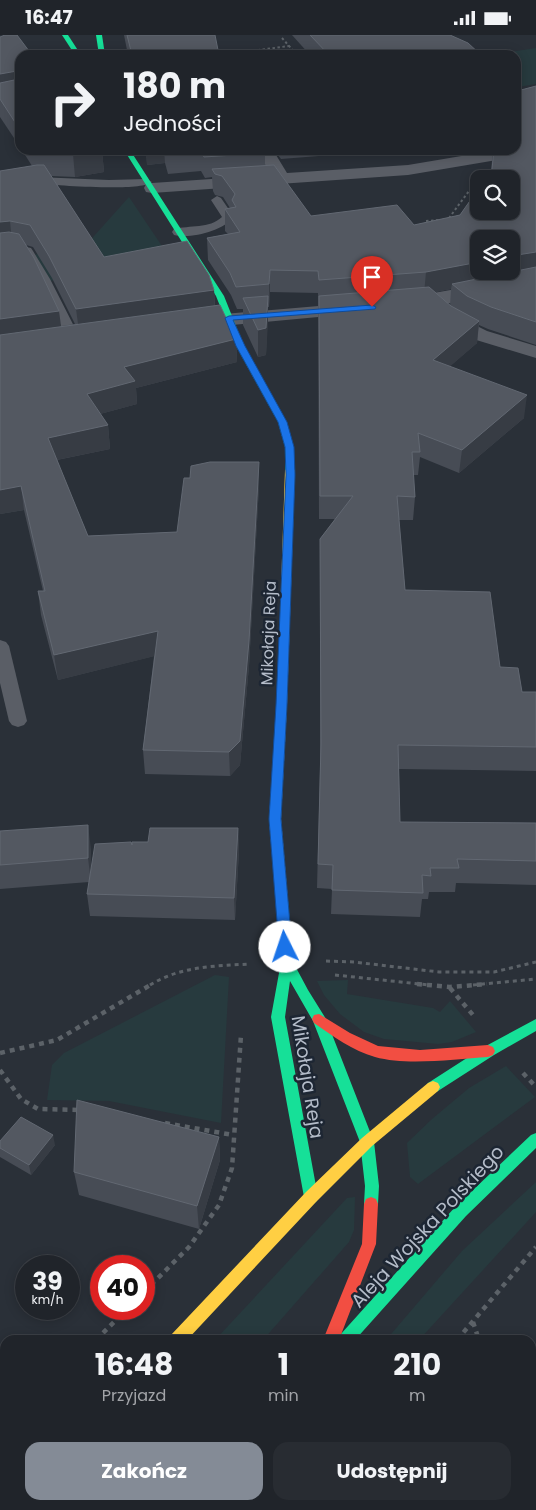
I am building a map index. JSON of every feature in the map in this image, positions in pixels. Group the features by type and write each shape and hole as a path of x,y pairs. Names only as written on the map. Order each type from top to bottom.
{"street":[{"path":"65,35 75,50"},
{"path":"98,35 101,50"},
{"name":"Mikołaja Reja","path":"130,155 220,296 240,346 282,422 289,447 290,475 282,705 275,819 287,962 278,1017 311,1197"},
{"path":"268,155 282,179"},
{"path":"149,185 282,179 408,170 497,155"},
{"path":"387,306 439,299 536,281"},
{"path":"439,299 436,305 439,313 480,335 536,353"},
{"path":"179,324 229,318 367,308"},
{"name":"Mikołaja Reja","path":"287,962 303,994 319,1019 367,1142"},
{"path":"319,1019 345,1037 377,1052 420,1056 489,1051"},
{"path":"181,1335 311,1197 367,1142 428,1090 489,1051 536,1025"},
{"name":"Aleja Wojska Polskiego","path":"349,1335 437,1236 505,1166 536,1139"},
{"name":"Aleja Wojska Polskiego","path":"333,1335 369,1244 372,1186 367,1142"}],"lane":[{"path":"0,183 46,180 149,185"},
{"path":"178,232 216,226 225,222 228,217 217,200"},
{"path":"0,250 12,248 27,251 44,279 74,340"},
{"path":"0,646 18,721"}],"path":[{"path":"282,38 293,50"},
{"path":"259,50 289,46"},
{"path":"426,221 450,218 497,155"},
{"path":"323,961 354,961 439,972 494,971 536,962"},
{"path":"0,1053 57,1039 165,976 197,967 247,964 246,971"},
{"path":"327,975 450,987 536,979"},
{"path":"450,987 478,1021"},
{"path":"155,1281 189,1247 220,1205 232,1168 241,1031"},
{"path":"0,1070 21,1099 38,1109 88,1111"},
{"path":"156,1121 233,1135"},
{"path":"461,1335 536,1247"},
{"path":"101,1335 116,1320"},
{"path":"473,1321 477,1335"}],"green space":[{"path":"536,48 536,84 521,86 521,50"},
{"path":"129,197 170,258 50,281 33,255 86,245"},
{"path":"215,975 229,977 221,1123 109,1101 47,1100 52,1065 64,1053"},
{"path":"348,980 347,994 433,1008 440,1012 450,1001 476,1032 452,1042 438,1044 384,1039 364,1032 340,1014 324,995 317,981"},
{"path":"506,1066 535,1097 418,1184 410,1177 407,1143 469,1088"},
{"path":"536,1182 536,1212 424,1335 390,1335 462,1251"},
{"path":"355,1197 354,1230 349,1242 267,1335 220,1335 347,1198"}],"building":[{"path":"17,35 28,50 15,50 15,71 0,74 0,37"},
{"path":"127,35 215,35 218,50 131,50"},
{"path":"310,35 450,35 468,43 476,50 324,50"},
{"path":"15,80 15,122 0,99 0,83"},
{"path":"536,86 536,252 520,255 520,230 470,230 470,264 426,272 319,280 318,271 270,270 269,284 236,287 230,273 207,238 240,232 225,209 236,207 232,200 235,194 222,176 215,174 212,169 274,165 311,216 397,205 414,225 460,215 470,201 470,220 520,220 520,170 491,170 493,155 521,155 521,90"},
{"path":"203,155 234,155 204,157"},
{"path":"44,165 104,257 187,241 209,275 214,290 76,309 49,256 30,225 10,221 0,222 0,171"},
{"path":"0,233 19,234 34,258 59,311 0,319"},
{"path":"536,267 536,322 491,307 467,296 452,284 472,280 520,280 520,270"},
{"path":"429,287 451,306 479,321 433,360 527,395 462,450 418,433 420,452 412,452 415,497 397,496 405,590 490,592 500,667 518,668 522,692 536,692 536,747 398,745 400,822 536,823 536,861 457,859 459,868 430,868 431,876 422,875 423,893 332,890 333,865 318,864 321,744 320,539 353,496 320,496 319,296"},
{"path":"268,296 266,328 258,330 243,298"},
{"path":"220,305 236,339 124,367 135,381 87,394 108,425 48,438 88,536 177,532 184,478 190,478 191,466 210,462 259,462 249,641 240,741 229,752 143,750 158,631 54,655 38,591 45,591 21,486 0,490 0,335"},
{"path":"88,825 88,858 0,865 0,831"},
{"path":"150,828 238,828 234,898 87,894 95,844 131,842 132,845 132,842 148,842"},
{"path":"77,1100 219,1137 197,1206 74,1172"},
{"path":"21,1117 53,1135 29,1165 0,1148 0,1141"}],"traffic: fast":[{"path":"65,35 75,50"},
{"path":"99,35 101,50"},
{"path":"130,155 220,296 240,346 282,422 289,447 290,470"},
{"path":"282,901 287,962 278,1017 311,1197"},
{"path":"287,962 303,994 319,1019 367,1142 372,1186 371,1204"},
{"path":"433,1087 489,1051 536,1025"},
{"path":"349,1335 461,1211 536,1139"}],"traffic: slow":[{"path":"282,901 275,819 282,705 290,470"},
{"path":"181,1335 311,1197 367,1142 433,1087"}],"traffic: jam":[{"path":"319,1019 345,1037 377,1052 420,1056 488,1051"},
{"path":"333,1335 369,1244 371,1204"}],"route":[{"path":"285,947 275,819 282,705 290,475 289,447 287,433 282,422 240,346 229,318 372,307"}]}
